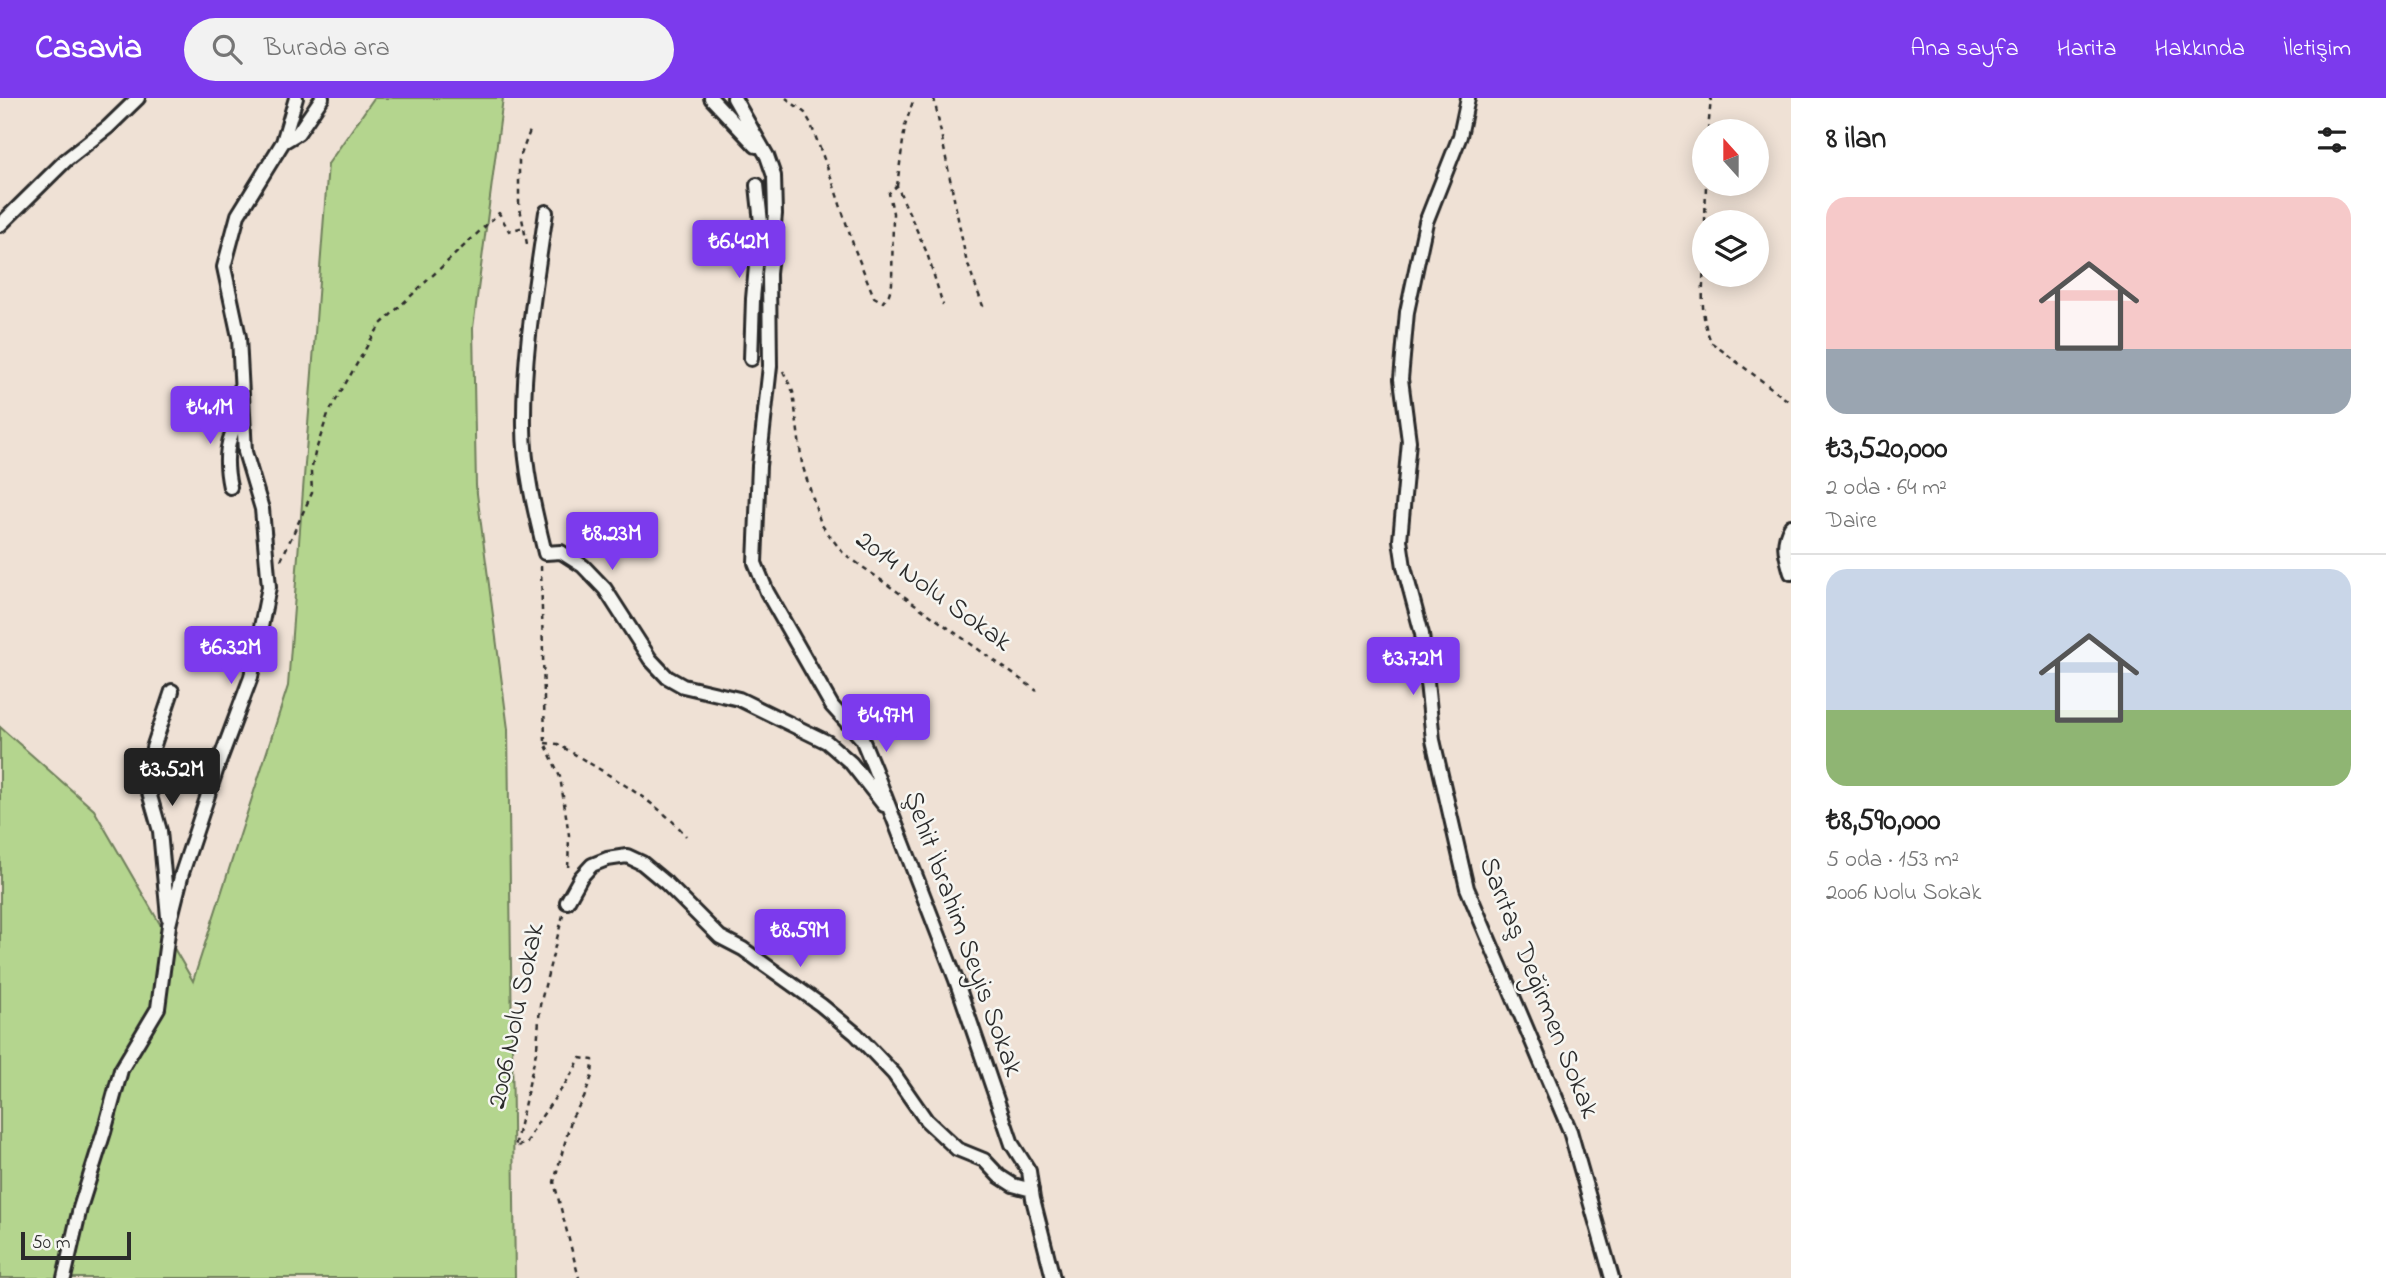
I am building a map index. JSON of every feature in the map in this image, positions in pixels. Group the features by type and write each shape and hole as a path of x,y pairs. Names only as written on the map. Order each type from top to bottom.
{"street":[{"path":"0,225 66,160 108,127 138,98"},
{"path":"64,1278 80,1208 121,1070 158,1008 169,925 190,849 251,677 269,587 262,509 245,452 239,337 224,267 238,215 283,142 296,98"},
{"path":"283,142 299,133 322,98"},
{"path":"711,98 766,156"},
{"name":"Şehit İbrahim Seyis Sokak","path":"734,98 774,176 775,214 769,274 770,355 755,563 767,592 832,706 862,739 956,980 1012,1144 1029,1171 1053,1278"},
{"name":"Sarıtaş Değirmen Sokak","path":"1468,98 1460,136 1426,222 1407,312 1401,379 1409,441 1400,540 1404,567 1422,634 1433,740 1467,888 1570,1132 1612,1278"},
{"path":"757,185 762,232 772,234"},
{"path":"546,212 527,352 523,428 532,497 545,553 561,552 583,566 605,589 650,659 667,677 683,686 739,699 827,742 851,763 893,816"},
{"path":"751,359 758,244 760,238 772,234"},
{"path":"230,487 226,467 227,448 232,429 242,414"},
{"path":"1791,526 1784,538 1791,573"},
{"path":"169,925 160,831 148,789 153,748 172,691"},
{"name":"2006 Nolu Sokak","path":"567,902 581,877 592,865 626,856 642,863 720,937 743,949 821,1004 856,1034 894,1074 926,1120 957,1149 984,1160 999,1176 1013,1185 1032,1190"}],"path":[{"path":"786,98 805,113 810,122 874,297 883,302 892,284 894,212 889,193 897,186"},
{"path":"914,98 905,126 897,186 923,244 943,305"},
{"path":"934,98 966,258 984,309"},
{"path":"1708,119 1711,98"},
{"path":"527,245 519,203 519,160 531,128"},
{"path":"269,587 312,493 314,453 328,414 381,324 499,213 509,231 524,227"},
{"path":"1703,287 1706,331 1712,343 1791,403"},
{"name":"2014 Nolu Sokak","path":"770,355 787,377 793,392 802,464 821,524 844,553 1038,691"},
{"path":"545,553 541,567 545,743 560,777 569,835 568,875"},
{"path":"545,743 558,744 626,788 674,820 686,836"},
{"name":"2006 Nolu Sokak","path":"567,902 540,1005 537,1048 515,1147 527,1143 534,1126 554,1103 580,1058 593,1060 592,1076 584,1098 572,1117 554,1182 579,1278"}],"green space":[{"path":"374,98 503,98 473,328 476,486 508,729 515,1278 0,1278 0,727 94,810 193,981 288,686 328,164"}]}
